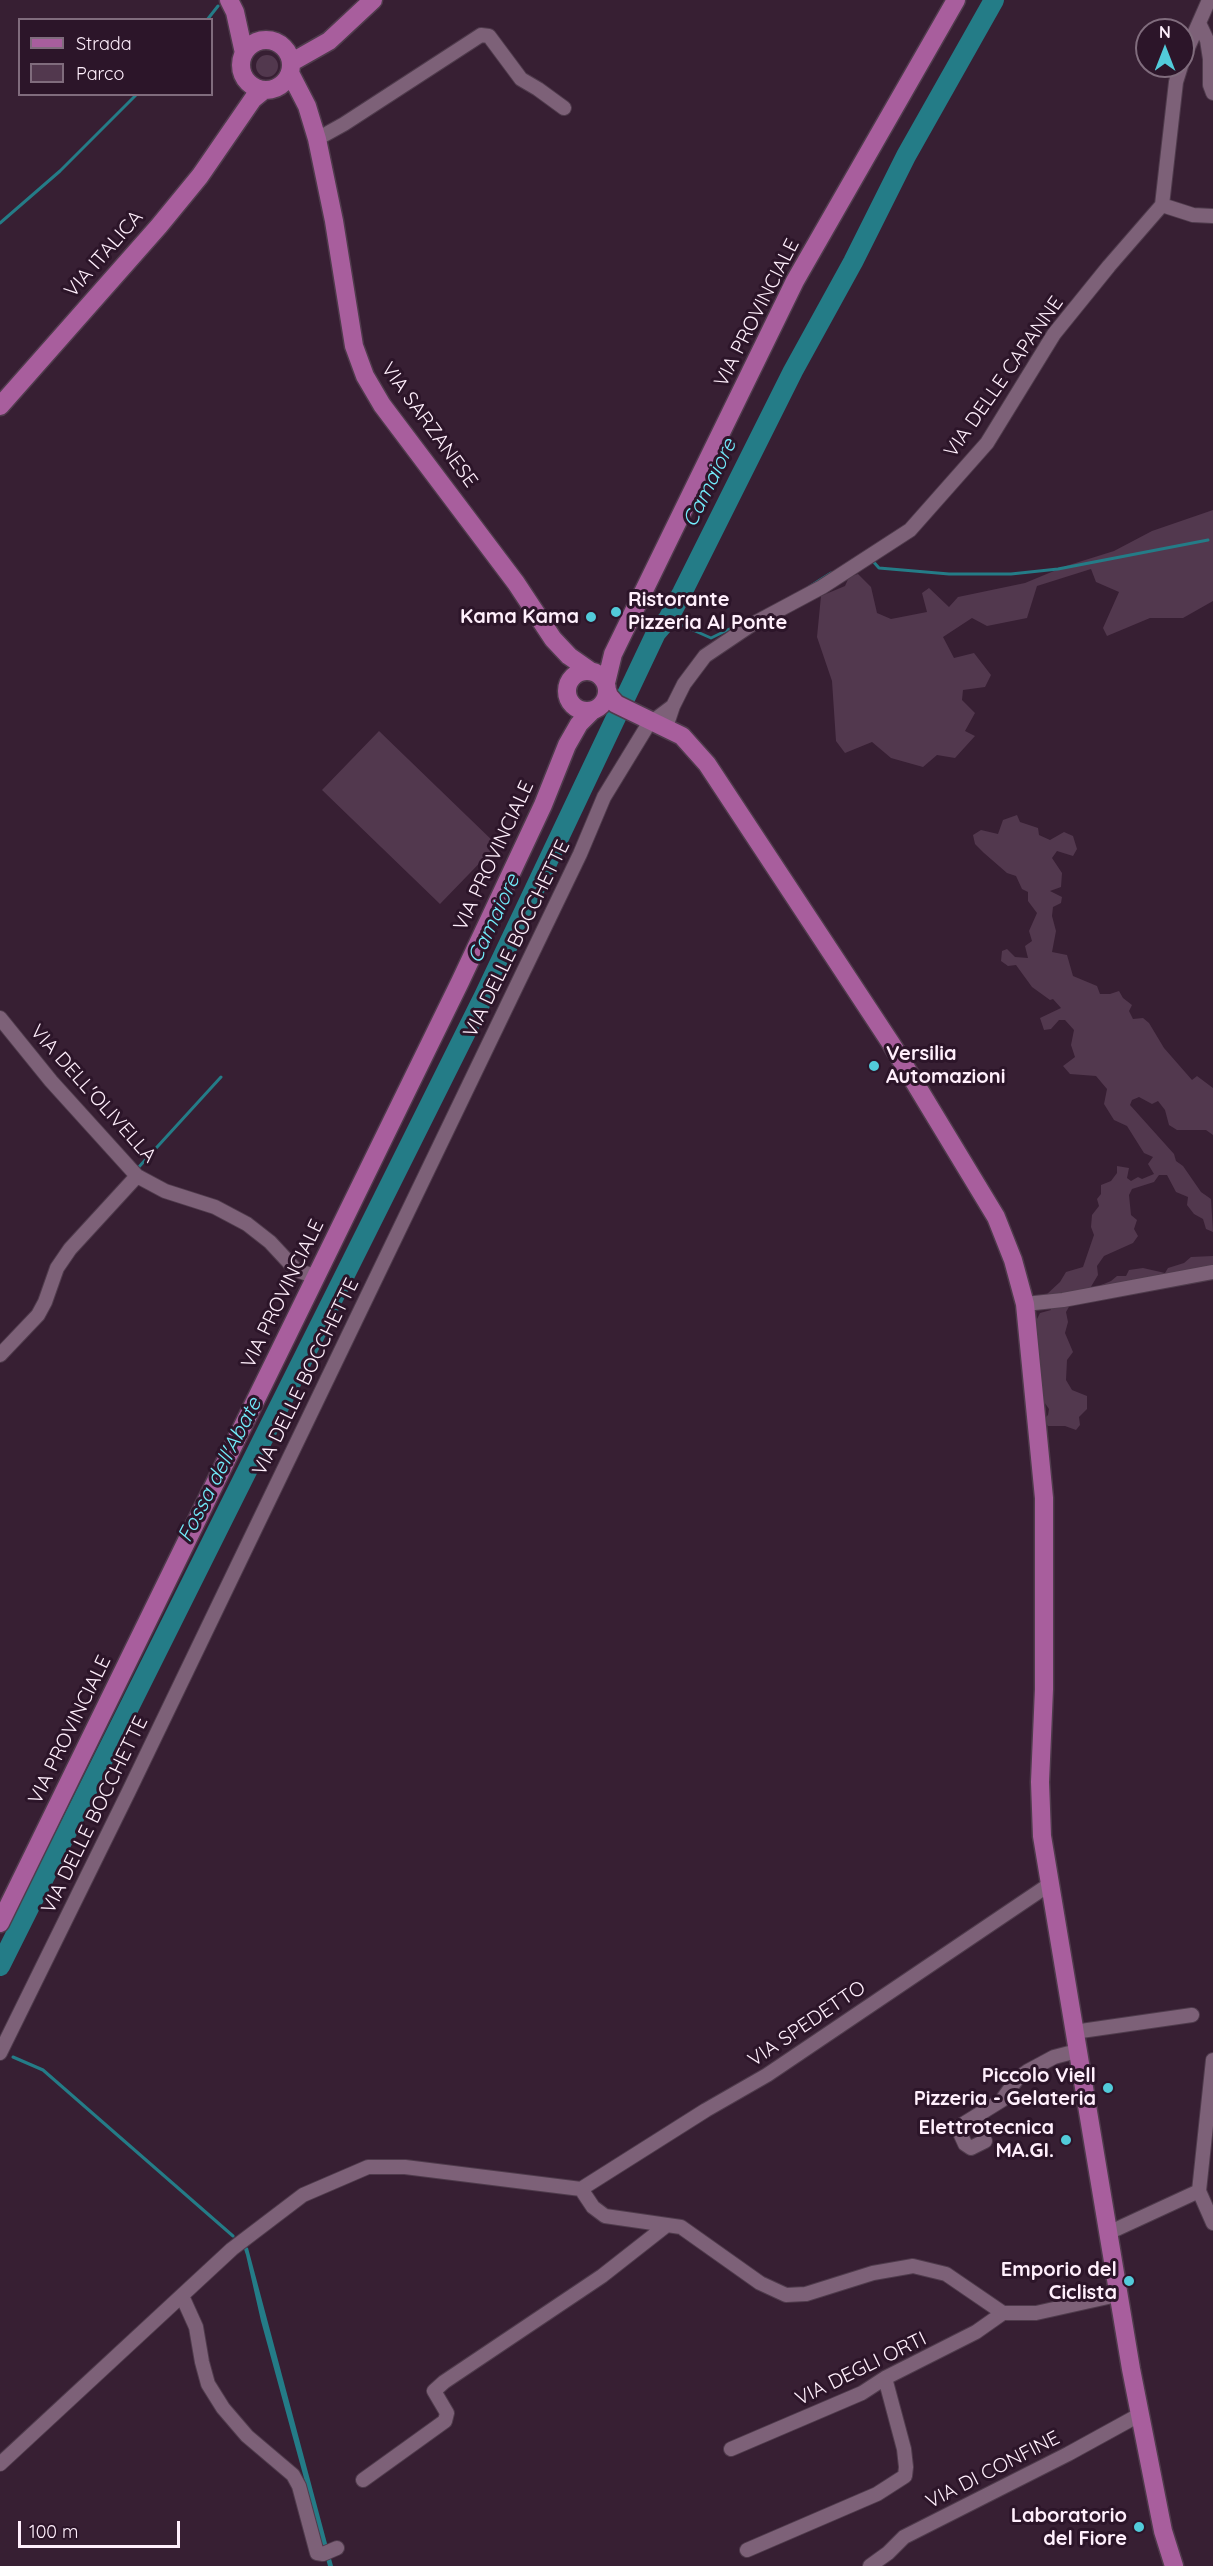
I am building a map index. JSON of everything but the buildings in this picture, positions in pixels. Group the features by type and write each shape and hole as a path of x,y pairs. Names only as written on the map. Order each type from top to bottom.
{"main road":[{"path":"268,90 283,84 291,68 329,41 373,0"},
{"name":"VIA PROVINCIALE","path":"0,1923 465,972 543,805 567,745 600,691 614,654 795,281 956,0"},
{"path":"232,6 263,40"},
{"path":"232,6 244,53 241,69 244,77 252,86 288,93 307,106"},
{"path":"283,45 298,45 318,40 352,19"},
{"path":"244,53 252,44 263,40 273,40 283,45 289,52 291,68"},
{"name":"VIA SARZANESE","path":"291,68 307,106 317,139 354,346 365,376 382,405 516,584 553,639 600,691"},
{"name":"VIA ITALICA","path":"234,126 244,77"},
{"name":"VIA ITALICA","path":"0,406 159,226 200,176 253,99 268,90"},
{"name":"VIA SARZANESE","path":"553,639 568,692"},
{"path":"600,691 580,710 568,692 573,676 682,736 703,759 892,1045 996,1217 1012,1260 1025,1304 1044,1498 1044,1689 1040,1782 1042,1836 1117,2295 1163,2531 1174,2566"},
{"name":"VIA PROVINCIALE","path":"567,745 571,723 568,692"}],"street":[{"path":"1195,31 1209,0"},
{"path":"1199,22 1207,40 1210,85 1213,93"},
{"path":"317,139 481,35 489,36 521,79 564,108"},
{"path":"1177,78 1162,205 1193,215 1213,216"},
{"name":"VIA DELLE CAPANNE","path":"655,722 673,706 684,684 705,656 751,626 798,602 877,553 910,530 925,516 987,443 1054,334 1162,205"},
{"name":"VIA DELLE BOCCHETTE","path":"0,2053 149,1750 580,854 604,797 655,722"},
{"name":"VIA DELL'OLIVELLA","path":"0,1018 51,1081 137,1176 165,1191 215,1207 247,1224 270,1242 296,1270 317,1277"},
{"path":"0,1355 38,1315 57,1268 70,1249 137,1176"},
{"path":"1025,1304 1063,1300 1213,1272"},
{"name":"VIA SPEDETTO","path":"581,2189 706,2110 767,2075 1050,1884"},
{"path":"1074,2032 1192,2015"},
{"path":"985,2141 971,2148 965,2144 960,2133 960,2126 1002,2100 1017,2079 1028,2071 1054,2057 1077,2051"},
{"path":"1213,2060 1199,2191 1213,2223"},
{"path":"0,2464 249,2235 303,2195 368,2167 405,2167 581,2189 593,2207 605,2216 681,2227 760,2283 786,2295 806,2294 873,2273 913,2266 946,2274 1003,2313 1036,2313 1117,2295"},
{"path":"1108,2233 1199,2191"},
{"path":"363,2480 446,2421 447,2413 434,2391 444,2382 602,2276 667,2225"},
{"path":"182,2296 196,2327 208,2384 222,2408 247,2436 292,2475 299,2486 316,2553 330,2551"},
{"name":"VIA DEGLI ORTI","path":"731,2449 862,2393 885,2378 939,2353 976,2332 1003,2313"},
{"path":"747,2550 878,2494 905,2476 904,2449 885,2378"},
{"name":"VIA DI CONFINE","path":"870,2566 888,2553 904,2536 1068,2454 1139,2415"}],"green space":[{"path":"267,55 275,58 278,66 275,74 267,77 259,74 256,66 259,58"},
{"path":"1213,510 1213,601 1183,618 1150,618 1107,636 1103,628 1119,592 1096,582 1091,569 1037,586 1027,618 987,626 972,618 943,637 954,658 974,653 991,675 985,687 963,690 962,700 975,713 965,731 975,736 955,758 937,755 923,767 891,758 872,742 845,753 836,741 832,681 817,637 821,596 845,586 849,577 858,574 871,587 877,613 891,619 927,612 922,593 929,588 949,607 958,597 1025,583 1066,566 1114,551 1152,531"},
{"path":"379,731 497,845 440,904 322,790"},
{"path":"1017,815 1020,822 1038,828 1039,835 1050,840 1064,832 1073,836 1077,849 1073,856 1057,851 1052,858 1062,873 1061,887 1050,891 1062,897 1061,903 1053,907 1052,916 1056,931 1052,952 1067,955 1073,976 1097,986 1100,994 1119,991 1123,998 1132,1005 1129,1011 1133,1019 1143,1018 1149,1023 1164,1048 1192,1080 1197,1076 1213,1088 1213,1135 1206,1130 1177,1130 1169,1125 1165,1110 1158,1101 1152,1104 1139,1097 1132,1100 1130,1105 1174,1154 1176,1161 1183,1166 1201,1192 1211,1199 1213,1232 1206,1229 1203,1219 1194,1214 1187,1205 1188,1197 1176,1192 1167,1175 1159,1175 1154,1182 1132,1189 1129,1195 1131,1215 1137,1220 1134,1229 1138,1236 1133,1243 1104,1256 1097,1266 1098,1275 1089,1290 1117,1276 1126,1276 1129,1270 1143,1268 1165,1273 1168,1268 1184,1263 1191,1257 1213,1256 1213,1277 1070,1305 1066,1312 1068,1322 1065,1333 1073,1352 1067,1360 1066,1380 1072,1390 1087,1396 1087,1409 1079,1417 1080,1425 1076,1430 1065,1426 1048,1426 1043,1420 1048,1415 1049,1409 1040,1396 1037,1365 1041,1359 1036,1354 1033,1340 1038,1336 1035,1323 1040,1313 1051,1310 1047,1294 1060,1282 1066,1272 1083,1267 1094,1235 1091,1227 1092,1215 1099,1206 1097,1199 1101,1194 1101,1185 1111,1181 1117,1173 1117,1166 1129,1168 1127,1178 1131,1181 1154,1174 1148,1164 1153,1157 1144,1153 1127,1126 1114,1120 1104,1104 1107,1089 1096,1076 1070,1074 1063,1066 1075,1057 1071,1045 1074,1030 1065,1020 1059,1020 1051,1029 1044,1030 1040,1018 1061,1008 1053,999 1050,1000 1032,987 1016,965 1008,966 1001,961 1002,951 1007,949 1015,957 1028,958 1025,946 1032,941 1029,931 1037,913 1028,901 1028,892 1022,889 1016,876 1007,873 984,853 975,844 973,835 981,830 998,834 1003,820"}],"water":[{"path":"233,2236 248,2248 333,2566 328,2566 261,2321 246,2255"}],"waterway":[{"name":"Camaiore","path":"0,1966 484,996 656,633 668,619 682,593 793,371 853,262 906,156 994,0"},
{"path":"209,18 218,6"},
{"path":"0,223 60,171 135,96"},
{"path":"871,559 879,568 949,574 1011,574 1058,569 1208,540"},
{"path":"809,587 831,573"},
{"path":"668,619 711,638 748,620"},
{"path":"137,1169 221,1077"},
{"path":"13,2057 43,2070 233,2236"}],"place":[{"name":"Ristorante Pizzeria Al Ponte","path":"616,612"},
{"name":"Kama Kama","path":"591,617"},
{"name":"Versilia Automazioni","path":"874,1066"},
{"name":"Piccolo Viell Pizzeria - Gelateria","path":"1108,2088"},
{"name":"Elettrotecnica MA.GI.","path":"1066,2140"},
{"name":"Emporio del Ciclista","path":"1129,2281"},
{"name":"Laboratorio del Fiore","path":"1139,2527"}],"water label":[{"name":"Fossa dell'Abate","path":"220,1470"}]}
